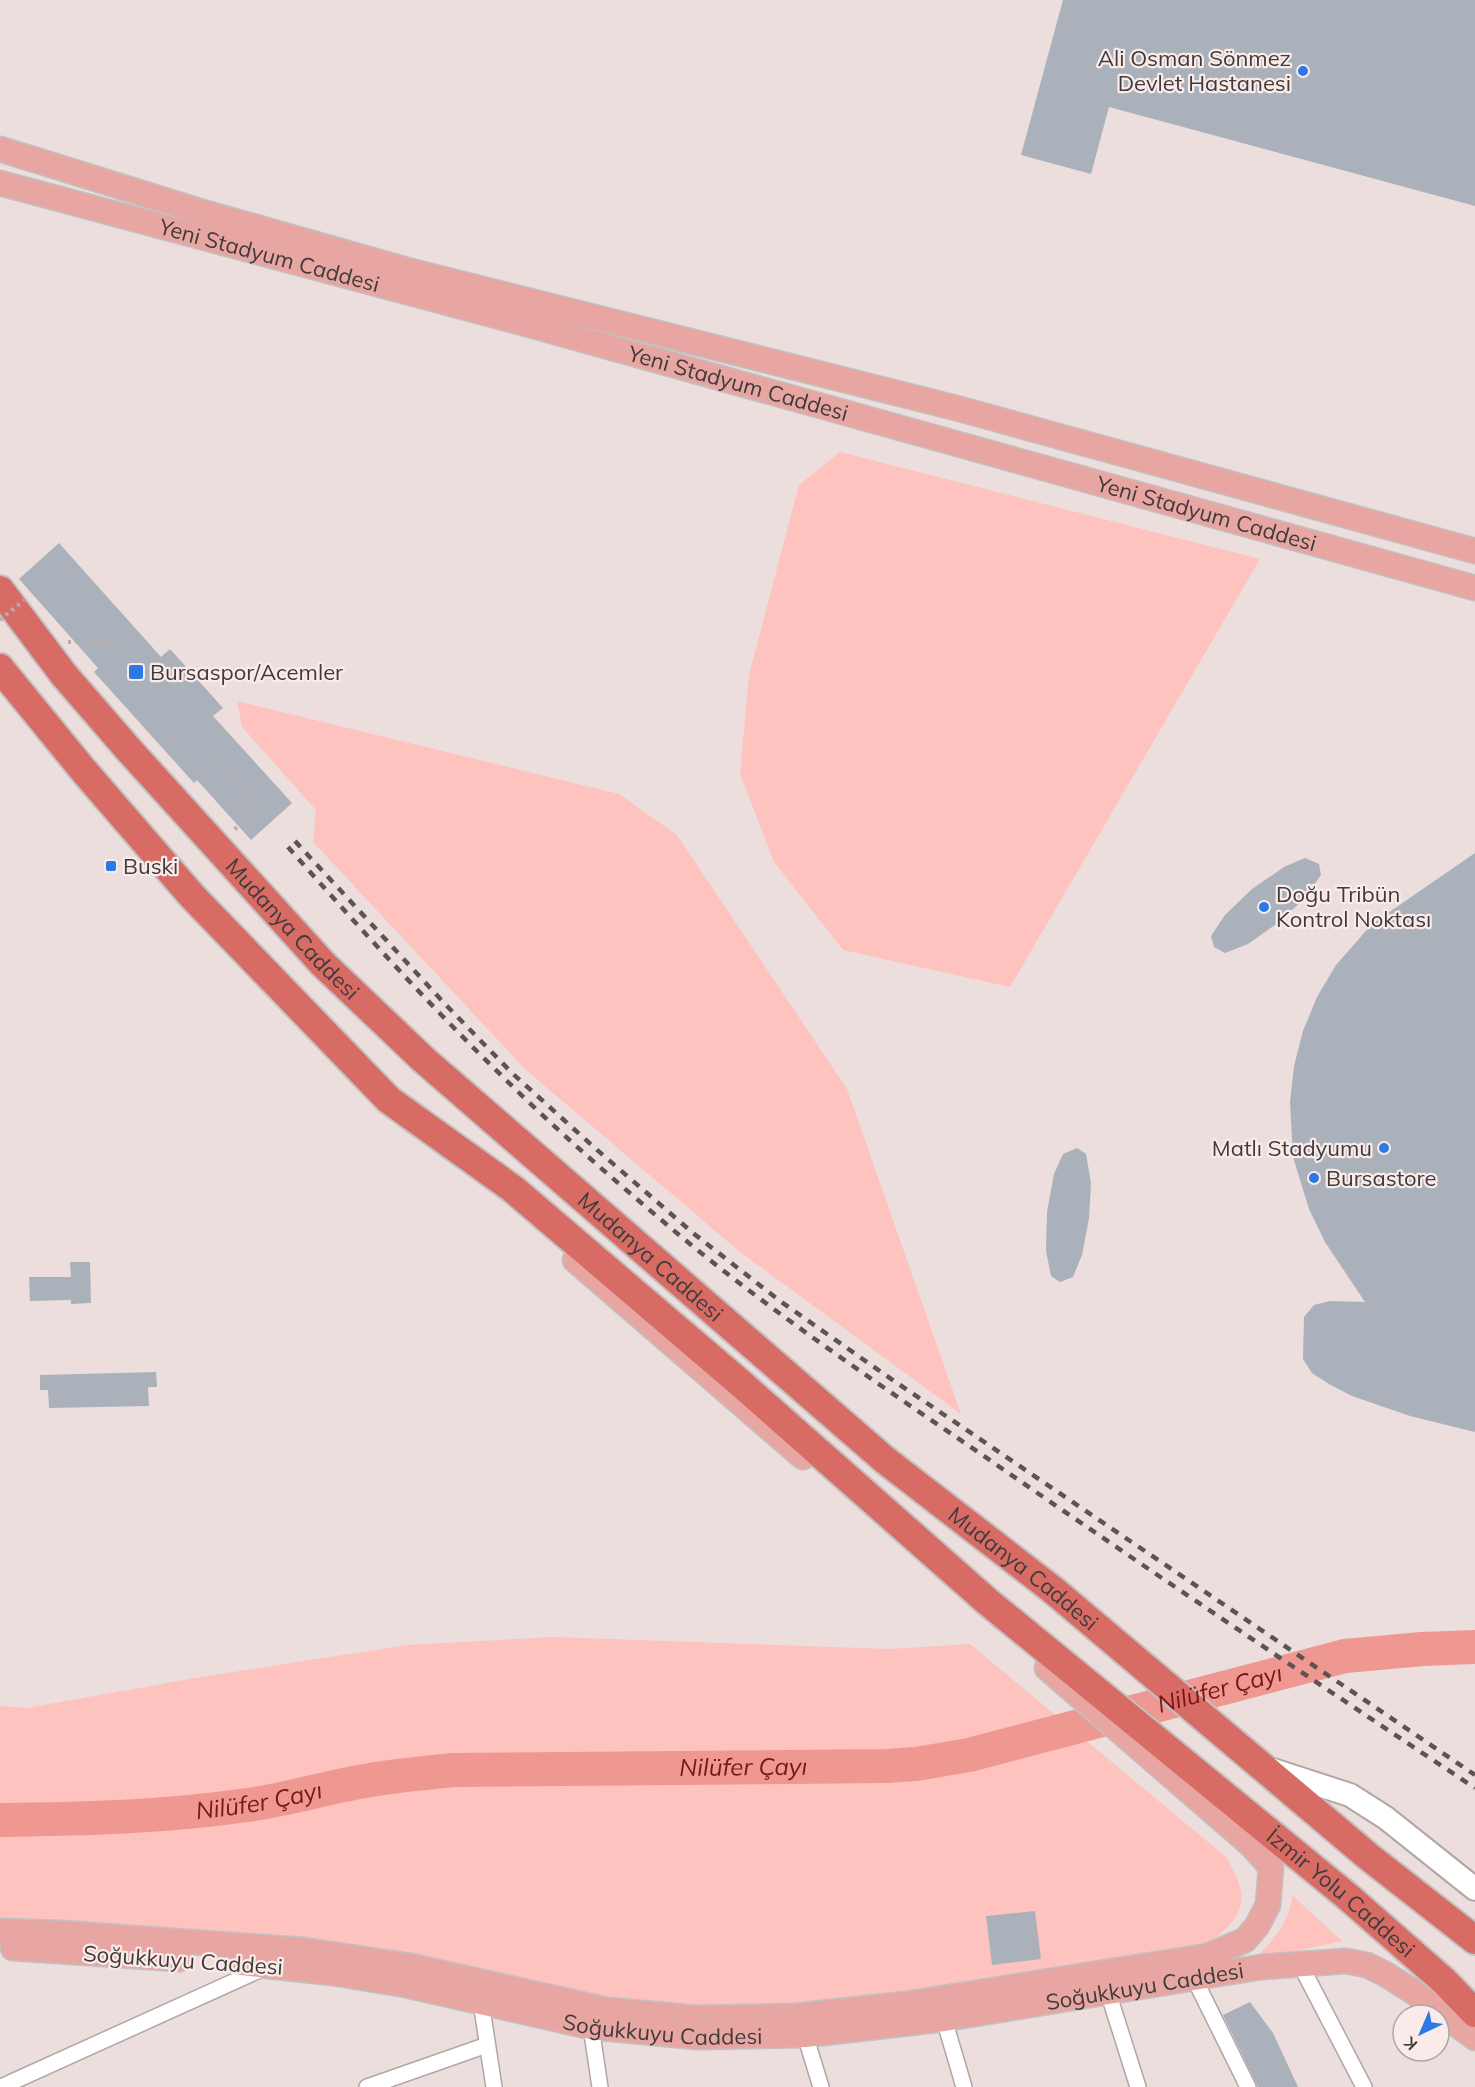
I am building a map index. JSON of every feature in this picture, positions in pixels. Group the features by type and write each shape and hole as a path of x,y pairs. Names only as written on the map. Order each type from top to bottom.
{"highway":[{"name":"Mudanya Caddesi","path":"12,595 64,675 217,848 323,964 424,1060 885,1460 1053,1590 1369,1857"},
{"name":"Mudanya Caddesi","path":"0,668 84,771 192,896 389,1100 513,1189 739,1382 985,1607 1198,1782"},
{"name":"İzmir Yolu Caddesi","path":"1198,1782 1347,1896 1444,1981 1475,2013"},
{"path":"1198,1782 1242,1825 1382,1948 1475,2037"},
{"name":"İzmir Yolu Caddesi","path":"1369,1857 1475,1960"},
{"path":"1369,1857 1475,1940"}],"main road":[{"name":"Yeni Stadyum Caddesi","path":"0,149 199,211 407,270 960,409 1475,551"},
{"name":"Yeni Stadyum Caddesi","path":"0,183 530,325 1475,588"},
{"name":"Soğukkuyu Caddesi","path":"0,1931 61,1933 303,1950 411,1966 607,2010 697,2018 795,2016 906,2004 1208,1956 1245,1940 1257,1926 1268,1905 1271,1867 1250,1844 985,1607"},
{"path":"1254,1761 1350,1795 1386,1818 1475,1889"},
{"name":"Soğukkuyu Caddesi","path":"0,1947 271,1965 406,1985 591,2027 698,2037 805,2035 944,2019 1261,1967 1346,1961 1367,1965 1415,1993 1475,2037"}],"street":[{"path":"1300,1964 1364,2087"},
{"path":"1,2087 271,1965"},
{"path":"1194,1978 1248,2087"},
{"path":"1108,1992 1138,2087"},
{"path":"481,2002 494,2087"},
{"path":"944,2019 964,2087"},
{"path":"591,2027 600,2087"},
{"path":"805,2035 820,2087"},
{"path":"367,2087 487,2045"}],"path":[{"path":"0,620 12,595"},
{"path":"58,642 108,641 117,651"},
{"path":"217,762 258,806 217,848"}],"shaded area":[{"path":"840,452 1260,559 1010,987 843,950 774,862 740,774 749,675 799,485"},
{"path":"237,701 619,794 677,835 847,1089 961,1414 740,1252 526,1070 313,842 316,810 242,727"},
{"path":"554,1637 890,1649 970,1644 1226,1857 1239,1885 1241,1906 1230,1924 1208,1945 844,2002 727,2011 637,2009 0,1921 0,1706 27,1708 195,1678 407,1645"},
{"path":"1293,1896 1342,1941 1252,1961 1278,1932 1287,1916"}],"building":[{"name":"Ali Osman Sönmez Devlet Hastanesi","path":"1063,0 1475,0 1475,206 1109,107 1091,174 1021,155"},
{"path":"59,543 161,657 170,649 223,708 213,716 292,803 251,840 197,780 194,783 94,672 98,668 19,579"},
{"name":"Matlı Stadyumu","path":"1475,853 1475,1432 1410,1416 1352,1396 1312,1373 1303,1359 1304,1317 1314,1305 1330,1301 1365,1302 1325,1242 1309,1209 1293,1157 1290,1102 1294,1066 1303,1031 1317,997 1336,965 1372,924"},
{"name":"Doğu Tribün Kontrol Noktası","path":"1305,858 1319,864 1321,875 1305,898 1279,922 1248,944 1225,953 1214,947 1211,936 1225,915 1252,889 1284,867"},
{"path":"1077,1148 1086,1154 1091,1183 1089,1218 1082,1255 1073,1277 1060,1282 1051,1276 1046,1251 1047,1212 1054,1174 1063,1154"},
{"path":"70,1262 90,1262 91,1303 71,1304 71,1300 30,1301 29,1277 71,1277"},
{"path":"156,1372 157,1387 148,1387 149,1406 49,1408 48,1390 40,1390 40,1375"},
{"path":"1035,1911 1041,1959 992,1965 986,1916"},
{"path":"1250,2002 1273,2033 1298,2087 1258,2087 1223,2015"}],"waterway":[{"name":"Nilüfer Çayı","path":"0,1820 124,1817 216,1809 275,1800 371,1780 454,1770 916,1764 969,1755 1345,1656 1475,1647"}],"railway":[{"path":"295,841 512,1073 693,1233 780,1301 884,1374 1475,1775"},
{"path":"288,847 420,992 524,1097 614,1180 721,1269 915,1409 1475,1788"}],"place":[{"name":"Ali Osman Sönmez Devlet Hastanesi","path":"1303,71"},
{"name":"Bursaspor/Acemler","path":"136,672"},
{"name":"Buski","path":"111,866"},
{"name":"Doğu Tribün Kontrol Noktası","path":"1264,907"},
{"name":"Matlı Stadyumu","path":"1384,1148"},
{"name":"Bursastore","path":"1314,1178"}]}
